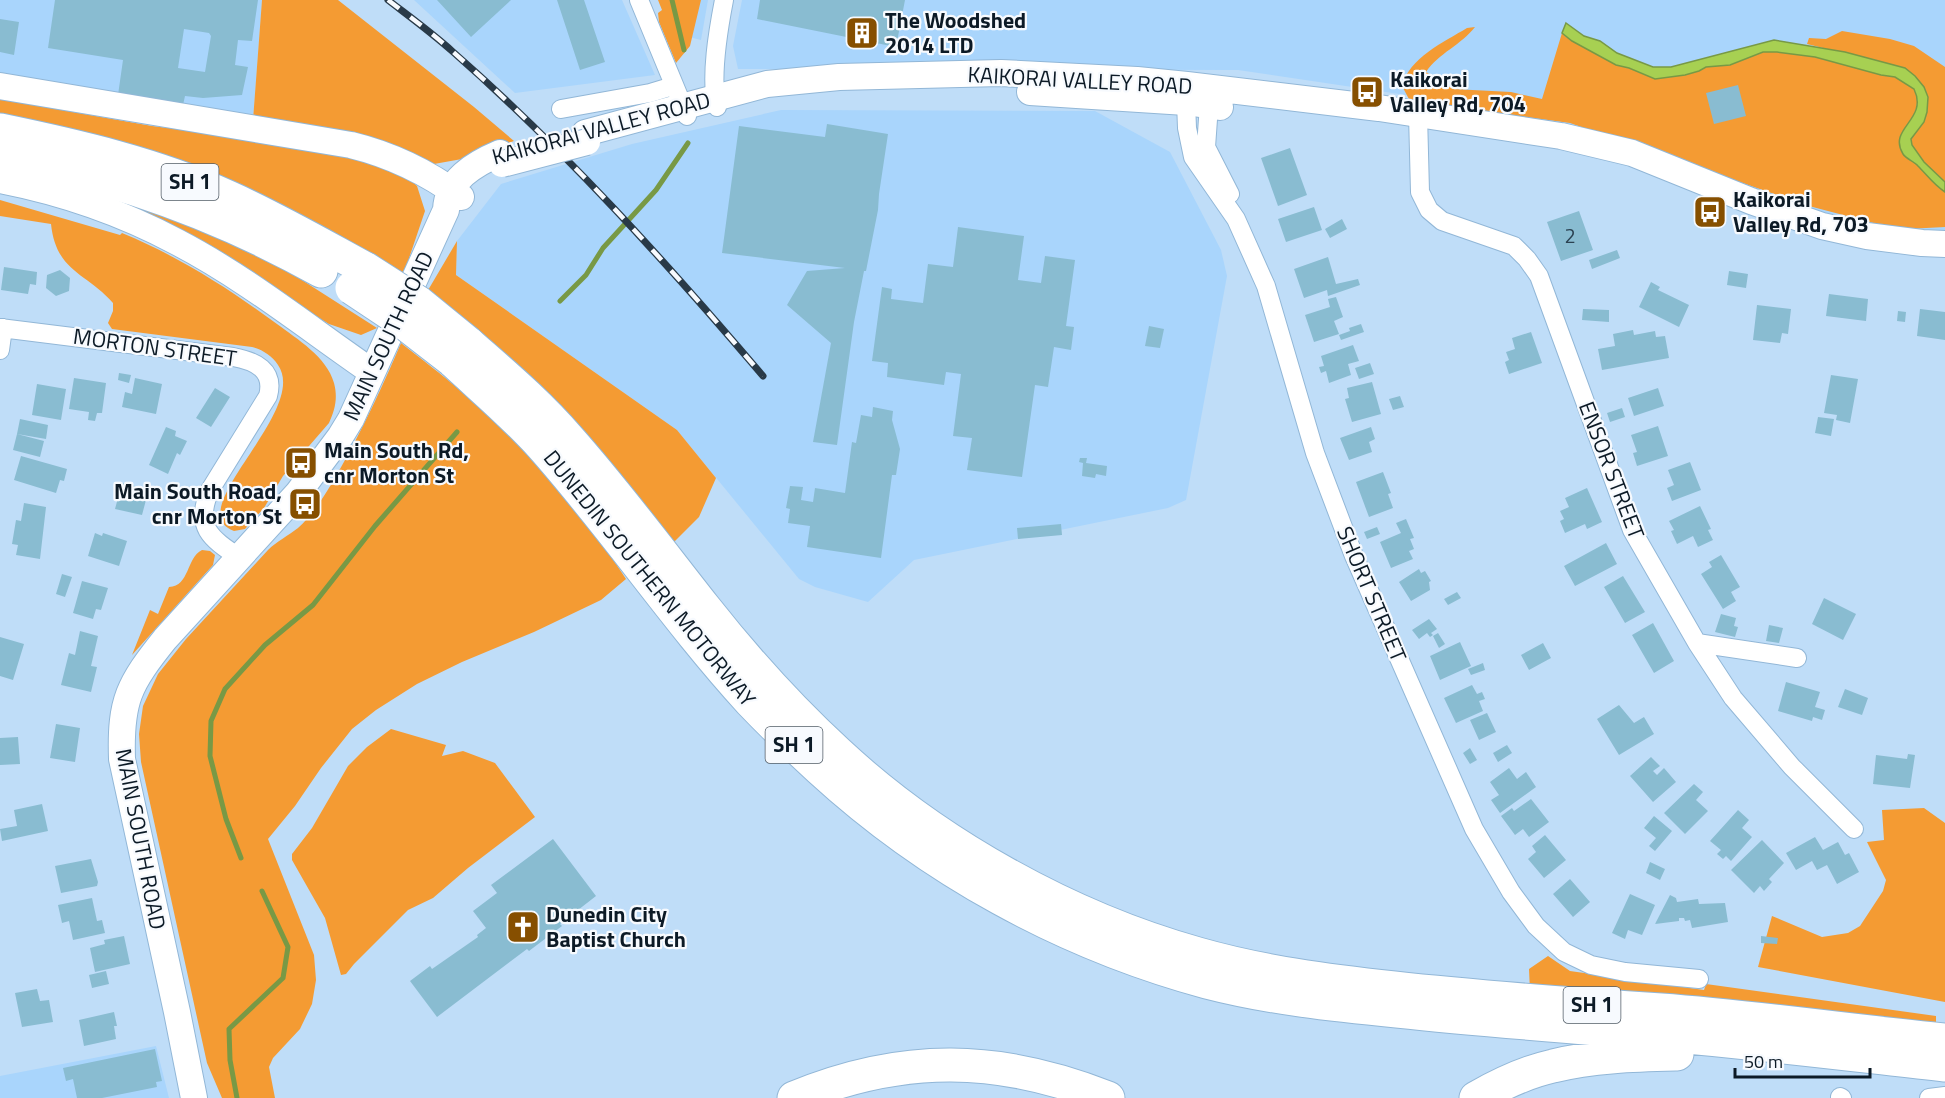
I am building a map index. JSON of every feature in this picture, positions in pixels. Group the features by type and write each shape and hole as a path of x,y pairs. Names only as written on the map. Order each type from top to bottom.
{"highway":[{"name":"DUNEDIN SOUTHERN MOTORWAY","path":"0,130 92,150 151,167 216,192 286,225 359,278 403,322 515,384 567,436 763,677 840,755 874,784 955,843 1044,894 1164,944 1240,964 1295,974 1413,990 1680,1012 1945,1040"},
{"name":"DUNEDIN SOUTHERN MOTORWAY","path":"0,155 112,181 169,200 291,254 359,278"},
{"name":"DUNEDIN SOUTHERN MOTORWAY","path":"460,352 579,489 749,700 781,733 881,822 958,873 1035,917 1114,951 1208,982 1313,1003 1515,1024 1627,1031 1945,1065"},
{"path":"1476,1098 1496,1087 1552,1066 1625,1056 1778,1047"},
{"path":"794,1098 881,1071 928,1064 970,1064 1008,1068 1074,1085 1107,1098"}],"main road":[{"name":"KAIKORAI VALLEY ROAD","path":"453,199 459,178 471,168 586,138 681,103 716,102 767,84 839,77 1001,74 1198,95 1419,123 1561,136 1632,153 1751,201 1822,226 1868,236 1945,244"},
{"path":"0,86 351,145 378,152 407,164 453,199"},
{"name":"KAIKORAI VALLEY ROAD","path":"1419,123 1613,163 1807,237 1877,252 1945,258"},
{"name":"MAIN SOUTH ROAD","path":"0,180 79,200 161,234 247,284 372,372"},
{"name":"MAIN SOUTH ROAD","path":"194,1098 122,759 121,727 125,702 145,664 165,639 298,493 340,437 453,199"}],"street":[{"path":"639,0 681,103"},
{"path":"716,102 717,36 724,0"},
{"path":"561,109 650,93 681,103"},
{"name":"SHORT STREET","path":"1198,95 1206,147 1236,205 1236,219 1266,285 1315,453 1354,556 1474,829 1511,892 1536,926 1564,952 1591,965 1625,972 1699,979"},
{"name":"ENSOR STREET","path":"1419,123 1420,192 1429,210 1442,221 1514,246 1539,276 1632,530 1697,643 1733,698 1792,767 1854,829"},
{"path":"0,350 2,328"},
{"name":"MORTON STREET","path":"2,328 234,357 262,366 269,381 268,396 210,490 203,518 209,534 240,558"},
{"path":"1697,643 1797,658"},
{"path":"1929,1098 1945,1096"}],"shaded area":[{"path":"0,0 262,0 253,120 0,75"},
{"path":"262,0 338,0 514,141 462,159 434,164 402,153 253,120"},
{"path":"414,0 622,0 655,75 515,93"},
{"path":"658,0 701,0 690,46 676,63 659,22 658,13 662,10"},
{"path":"659,0 708,0 701,40 673,33"},
{"path":"742,0 1945,0 1945,232 1893,233 1406,95 1238,70 738,69 733,46"},
{"path":"1566,23 1584,36 1600,41 1617,53 1653,67 1671,67 1774,40 1845,52 1905,68 1924,87 1928,97 1924,122 1911,139 1912,145 1924,162 1945,182 1945,192 1903,154 1899,145 1903,130 1916,109 1917,100 1914,89 1895,77 1815,57 1763,52 1730,65 1706,67 1685,75 1655,79 1616,65 1572,41 1562,33"},
{"path":"1475,27 1437,59 1426,72 1453,89 1511,92 1542,99 1562,33 1616,65 1645,75 1699,71 1705,67 1730,65 1763,52 1777,52 1815,57 1895,77 1914,89 1917,100 1913,116 1900,137 1903,154 1945,192 1945,227 1907,229 1881,225 1809,206 1570,123 1410,101 1402,86 1412,67 1438,45 1467,28"},
{"path":"1842,31 1890,39 1914,46 1945,67 1945,182 1924,162 1912,145 1911,139 1924,122 1927,112 1928,97 1924,87 1904,68 1807,44 1809,38 1826,39"},
{"path":"0,99 152,126 284,142 399,169 417,186 425,211 401,282 306,217 201,171 0,121"},
{"path":"781,110 1095,111 1170,152 1221,250 1227,276 1186,500 1168,508 914,560 868,602 815,587 799,579 677,430 456,275 457,241 501,184 632,144"},
{"path":"76,185 213,231 269,259 377,328 361,335 329,324 213,255"},
{"path":"0,200 120,235 122,233 163,252 221,285 259,311 302,342 325,365 334,383 336,394 329,423 283,476 264,508 245,529 234,531 221,520 222,503 232,482 277,408 283,385 276,362 267,354 252,347 112,329 108,323 113,311 113,303 66,262 54,240 51,224 0,216"},
{"path":"457,241 456,275 677,430 716,478 699,517 673,543 424,297"},
{"path":"401,343 485,412 530,456 591,528 626,579 601,600 417,684 376,710 352,729 321,768 295,806 268,839 314,955 316,980 312,1004 300,1029 273,1058 269,1067 275,1098 222,1098 207,1063 141,762 139,734 143,706 158,674 186,639 268,550 298,528 318,505 360,431"},
{"path":"202,550 210,551 215,555 213,565 132,655 150,610 158,614 169,587 181,582 193,559"},
{"path":"391,729 446,745 442,756 463,751 495,763 535,817 433,898 408,910 346,974 341,975 325,918 292,860 292,854 312,828 348,766 367,747"},
{"path":"1924,808 1945,823 1945,1002 1758,967 1772,916 1822,937 1848,933 1860,926 1883,891 1886,880 1867,842 1884,840 1882,810"},
{"path":"1548,956 1570,971 1704,990 1706,984 1936,1016 1936,1022 1530,992 1529,969"},
{"path":"156,1046 169,1098 0,1098 0,1076"}],"building":[{"path":"55,0 258,0 252,41 238,40 235,65 248,67 242,95 203,98 185,96 183,105 118,95 123,60 48,48","holes":["184,29 209,33 211,36 205,72 178,68"]},
{"path":"437,0 511,0 471,37"},
{"path":"557,0 584,0 605,62 580,70"},
{"name":"The Woodshed 2014 LTD","path":"760,0 905,0 896,47 757,19"},
{"path":"0,19 19,22 14,55 0,52"},
{"path":"1738,85 1746,116 1714,124 1706,93"},
{"path":"827,124 888,134 878,210 854,322 837,445 813,442 831,343 787,305 807,271 845,268 722,253 739,126 825,137"},
{"path":"1290,148 1307,195 1278,206 1261,158"},
{"path":"1314,207 1322,230 1286,242 1278,219"},
{"path":"1579,211 1593,250 1561,261 1547,222"},
{"path":"1342,219 1347,229 1330,238 1325,229"},
{"path":"958,227 1024,236 1018,280 1041,283 1045,256 1075,260 1066,326 1074,327 1071,350 1054,347 1048,387 1035,385 1022,477 967,470 972,438 953,436 961,374 946,372 944,385 887,377 888,363 872,361 882,287 892,289 891,299 923,303 928,264 953,267"},
{"path":"1617,250 1620,258 1592,269 1589,260"},
{"path":"1328,257 1336,284 1358,279 1360,285 1328,296 1327,290 1304,298 1294,269"},
{"path":"4,267 37,272 36,285 30,284 28,294 1,290"},
{"path":"60,270 70,278 69,291 56,296 46,288 47,275"},
{"path":"1729,271 1748,274 1746,288 1727,285"},
{"path":"1651,282 1660,287 1658,290 1689,305 1679,327 1639,307"},
{"path":"1829,294 1868,299 1866,321 1826,316"},
{"path":"1336,297 1343,317 1334,321 1339,334 1314,342 1305,315 1330,307 1328,299"},
{"path":"1757,305 1791,309 1788,334 1782,333 1780,343 1753,340"},
{"path":"1583,309 1609,310 1609,322 1582,320"},
{"path":"1920,309 1945,312 1945,340 1917,336"},
{"path":"1898,311 1906,312 1905,322 1897,321"},
{"path":"1361,324 1364,332 1341,340 1339,335"},
{"path":"1149,326 1164,329 1160,348 1145,346"},
{"path":"1633,330 1634,335 1655,331 1656,337 1665,336 1669,358 1602,370 1598,349 1615,346 1613,334"},
{"path":"1531,332 1542,363 1509,374 1505,362 1509,360 1506,352 1515,349 1512,338"},
{"path":"1353,345 1359,361 1348,364 1351,375 1329,383 1326,371 1321,373 1319,367 1324,366 1321,356"},
{"path":"1370,363 1374,374 1359,379 1355,368"},
{"path":"119,373 131,375 129,383 118,380"},
{"path":"1831,375 1858,379 1850,423 1836,420 1837,415 1824,413"},
{"path":"74,378 106,383 102,413 97,413 95,421 88,420 89,412 69,409"},
{"path":"135,378 162,384 156,414 122,407 125,392 132,394"},
{"path":"1372,382 1381,414 1352,422 1345,399 1349,398 1347,388"},
{"path":"37,384 66,389 61,420 32,415"},
{"path":"215,388 230,397 211,427 196,418"},
{"path":"1658,388 1664,406 1634,416 1628,398"},
{"path":"1400,396 1404,407 1393,410 1389,399"},
{"path":"873,407 893,411 892,420 900,449 896,475 892,475 881,558 807,547 810,526 788,523 790,509 786,508 790,486 803,487 801,500 813,502 815,488 845,493 852,442 856,443 861,415 872,417"},
{"path":"1622,408 1625,417 1610,422 1607,413"},
{"path":"1818,417 1834,419 1831,436 1815,433"},
{"path":"20,419 48,425 46,439 17,434"},
{"path":"1658,426 1668,456 1637,466 1633,453 1637,452 1631,435"},
{"path":"166,427 176,431 175,436 187,441 180,455 177,453 168,474 149,465"},
{"path":"1371,427 1375,439 1369,442 1372,452 1349,460 1340,438"},
{"path":"17,434 44,441 40,457 13,450"},
{"path":"21,456 67,469 64,481 60,480 56,493 14,480"},
{"path":"1080,458 1087,458 1086,463 1107,466 1106,476 1096,474 1095,478 1082,476 1083,463 1079,462"},
{"path":"1690,462 1701,490 1672,501 1667,488 1674,485 1668,470"},
{"path":"1383,472 1391,493 1388,494 1393,508 1369,517 1356,482"},
{"path":"122,483 152,490 149,500 146,500 142,515 115,509"},
{"path":"1587,488 1602,522 1587,529 1585,524 1565,533 1560,521 1564,519 1560,511 1569,507 1565,498"},
{"path":"24,503 46,507 40,559 16,555 18,545 12,544 16,520 21,521"},
{"path":"1700,506 1711,529 1708,530 1713,540 1698,547 1693,536 1677,544 1669,521"},
{"path":"1406,519 1414,538 1410,539 1414,549 1409,551 1413,559 1391,568 1380,542 1401,533 1396,523"},
{"path":"1061,524 1062,535 1018,539 1017,528"},
{"path":"1377,527 1380,534 1367,539 1364,532"},
{"path":"95,533 102,536 103,533 127,541 119,566 88,556"},
{"path":"1606,543 1617,564 1575,586 1564,566"},
{"path":"1721,555 1740,587 1731,592 1736,601 1723,609 1701,574 1712,567 1709,562"},
{"path":"1419,569 1421,573 1425,571 1431,581 1429,582 1430,590 1411,601 1399,582"},
{"path":"62,574 72,577 65,597 56,594"},
{"path":"1623,576 1645,612 1625,623 1604,587"},
{"path":"82,581 108,588 101,610 96,609 93,619 73,613"},
{"path":"1457,592 1461,598 1448,605 1444,599"},
{"path":"1824,598 1856,614 1843,640 1812,624"},
{"path":"1721,614 1736,618 1734,626 1738,627 1735,637 1715,632"},
{"path":"1429,619 1437,629 1431,633 1433,635 1430,637 1427,633 1419,639 1412,630"},
{"path":"1653,623 1674,661 1654,673 1632,635"},
{"path":"1769,625 1783,628 1779,643 1766,641"},
{"path":"80,631 98,636 91,666 97,667 91,692 61,685 69,653 75,655"},
{"path":"1438,633 1445,644 1439,648 1433,636"},
{"path":"0,637 24,644 13,680 0,676"},
{"path":"1460,642 1471,666 1440,680 1430,656"},
{"path":"1543,643 1551,658 1529,670 1521,655"},
{"path":"1483,663 1485,670 1471,675 1468,669"},
{"path":"1786,682 1820,692 1815,707 1825,710 1822,720 1813,717 1812,721 1778,711"},
{"path":"1472,685 1477,694 1482,692 1485,699 1479,701 1483,711 1456,723 1444,698"},
{"path":"1845,689 1868,698 1862,715 1838,707"},
{"path":"1619,705 1634,723 1644,717 1654,734 1619,755 1597,719"},
{"path":"1487,713 1496,732 1479,740 1470,720"},
{"path":"56,724 80,728 75,762 50,758"},
{"path":"18,737 20,764 0,765 0,738"},
{"path":"1507,745 1512,753 1498,762 1493,753"},
{"path":"1470,748 1477,760 1470,764 1463,753"},
{"path":"1908,754 1915,755 1910,788 1873,784 1876,755 1907,759"},
{"path":"1651,757 1660,766 1653,771 1657,775 1664,768 1676,782 1653,802 1630,776"},
{"path":"1509,768 1517,779 1526,772 1536,787 1500,813 1491,800 1499,795 1490,782"},
{"path":"1694,784 1703,792 1696,800 1708,811 1685,834 1664,813"},
{"path":"1531,799 1549,822 1529,837 1523,829 1515,835 1501,816 1512,808 1514,811"},
{"path":"42,804 48,831 2,841 0,829 17,826 14,810"},
{"path":"1738,810 1749,820 1742,828 1752,837 1731,861 1726,856 1723,859 1717,854 1721,850 1710,841"},
{"path":"1654,816 1672,831 1655,851 1649,846 1656,838 1644,828"},
{"path":"1545,835 1566,860 1544,878 1528,859 1536,852 1532,846"},
{"path":"1815,837 1823,850 1838,842 1845,855 1849,853 1859,872 1837,884 1827,865 1817,870 1812,861 1796,870 1786,853"},
{"name":"Dunedin City Baptist Church","path":"553,839 596,896 560,924 562,926 529,951 527,949 437,1017 410,981 430,966 432,969 478,937 477,935 486,928 473,911 497,893 491,885"},
{"path":"1762,840 1784,863 1769,879 1772,882 1764,891 1760,886 1754,893 1731,870"},
{"path":"91,859 98,882 97,886 61,893 55,866"},
{"path":"1650,862 1665,869 1660,880 1646,873"},
{"path":"1570,879 1590,902 1573,917 1553,894"},
{"path":"1630,894 1655,905 1642,935 1628,930 1625,939 1612,933"},
{"path":"1670,895 1676,898 1677,902 1698,899 1699,904 1725,903 1728,922 1692,928 1690,920 1685,921 1684,918 1679,918 1679,921 1655,924"},
{"path":"92,898 97,921 102,920 105,933 73,940 69,921 62,923 58,905"},
{"path":"124,936 130,964 95,972 90,948 105,944 104,940"},
{"path":"1761,936 1778,938 1777,944 1761,943"},
{"path":"106,971 109,984 92,988 89,975"},
{"path":"37,989 40,1001 49,1000 53,1022 22,1027 15,993"},
{"path":"114,1012 117,1026 114,1026 116,1039 84,1046 79,1020"},
{"path":"155,1049 162,1081 156,1082 157,1087 102,1098 77,1098 73,1079 66,1081 63,1068"}],"waterway":[{"path":"672,0 684,50"},
{"path":"560,301 586,275 603,248 656,190 688,143"},
{"path":"241,858 226,819 210,756 211,721 225,689 265,645 313,605 375,526 457,432"},
{"path":"237,1098 230,1060 229,1029 283,978 288,947 262,891"}],"railway":[{"path":"388,0 452,51 574,167 652,249 763,376"}],"place":[{"name":"The Woodshed 2014 LTD","path":"862,33"},
{"name":"Kaikorai Valley Rd, 704","path":"1367,92"},
{"name":"Kaikorai Valley Rd, 703","path":"1710,212"},
{"name":"Main South Rd, cnr Morton St","path":"301,463"},
{"name":"Main South Road, cnr Morton St","path":"305,504"},
{"name":"Dunedin City Baptist Church","path":"523,927"}]}
